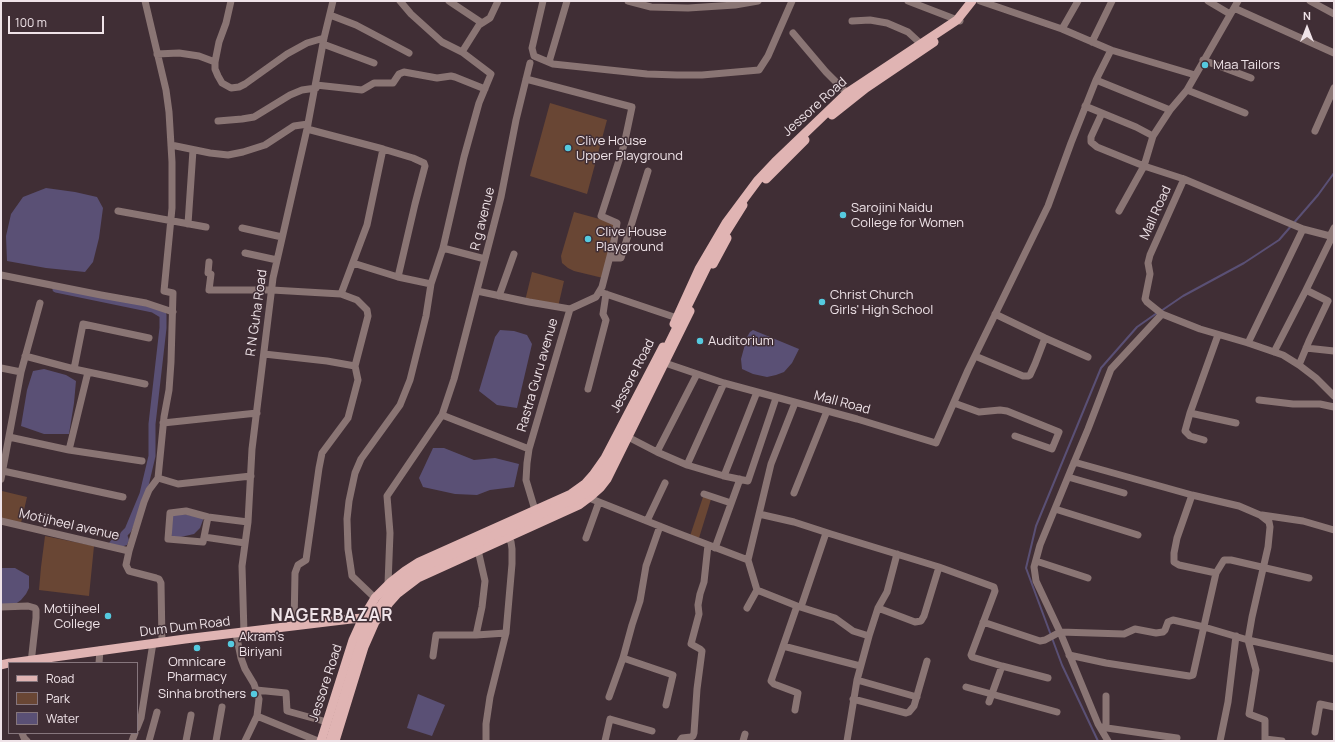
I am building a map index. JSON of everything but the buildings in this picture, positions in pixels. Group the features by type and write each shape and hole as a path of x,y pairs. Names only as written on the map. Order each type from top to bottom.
{"main road":[{"name":"Jessore Road","path":"760,182 834,113 866,88 921,52 959,21 974,2"},
{"name":"Jessore Road","path":"320,741 349,652 363,618 375,598 388,584 419,562 571,494 585,484 605,458 677,318 702,265 726,223 747,200 775,162 847,93 921,44 959,21"},
{"name":"Jessore Road","path":"335,741 364,647 375,622 397,594 418,578 579,504 589,498 607,479 718,253 747,200"},
{"path":"330,741 362,638 371,618 391,592 405,580 426,566 577,498 588,491 603,473 626,431 716,248 747,200"},
{"path":"363,618 375,622"},
{"name":"Dum Dum Road","path":"20,662 59,659 100,650 363,618"}],"street":[{"path":"146,1 166,90 169,112 172,162 172,208 170,221"},
{"path":"231,1 226,23 219,42 215,62 215,69 222,83 230,88 235,88 245,84 287,54 307,43 324,41 374,63"},
{"name":"R N Guha Road","path":"256,690 241,658 240,633 242,566 248,522 257,413 277,260 308,126 333,1"},
{"path":"375,598 352,576 348,549 348,501 355,473 361,459 400,405 410,380 426,316 431,284 443,248 464,157 479,103 491,74 462,52 442,42 411,14 400,1"},
{"path":"449,1 482,23"},
{"path":"462,52 479,25 490,18 498,1"},
{"path":"543,1 532,48 534,56 553,64 647,74 702,75 759,70 768,56 792,1"},
{"path":"549,62 567,1"},
{"path":"628,1 651,7 688,8 735,5 758,1"},
{"path":"908,1 959,21"},
{"path":"1062,29 1078,1"},
{"path":"1092,42 1112,1"},
{"path":"1208,1 1230,14"},
{"path":"1119,211 1144,166 1153,136 1170,110 1187,90 1238,1"},
{"path":"1310,1 1334,14"},
{"path":"974,2 1062,29 1111,50 1195,75"},
{"path":"1234,8 1334,53"},
{"path":"330,15 356,24 409,53"},
{"path":"852,21 870,20 887,23 908,32 921,44"},
{"path":"793,33 826,72 847,93"},
{"name":"Mall Road","path":"665,363 724,384 827,411 936,443 994,314 1048,206 1085,106 1111,50"},
{"path":"157,54 179,53 199,56 215,62"},
{"path":"1203,60 1251,78"},
{"name":"R g avenue","path":"442,415 454,380 501,197 516,120 530,63"},
{"path":"218,121 254,117 290,95 316,86 362,90 374,83 393,83 399,74 404,72 437,78 451,76 485,89"},
{"path":"526,79 632,108 624,145 601,216 617,223 614,242 602,287 603,314 606,320 588,389"},
{"path":"1096,80 1170,110"},
{"path":"1315,131 1334,88"},
{"path":"1187,90 1245,113"},
{"path":"1085,106 1136,127 1153,136"},
{"name":"Mall Road","path":"1102,113 1091,137 1091,142 1097,147 1144,166 1184,179 1150,255 1148,263 1150,274 1145,296 1147,302 1161,314"},
{"path":"171,145 210,154 228,155 265,145 294,126 308,126 413,158 424,163 425,166 398,277"},
{"path":"341,294 366,224 383,149"},
{"path":"188,224 193,150"},
{"path":"610,258 621,258 648,171"},
{"path":"1184,179 1284,222 1332,237"},
{"path":"118,211 206,226"},
{"name":"Motijheel avenue","path":"1,521 129,551 144,502 149,490 158,478 163,423 169,390 173,293 164,290 170,221"},
{"path":"242,228 282,237"},
{"path":"1248,343 1300,228"},
{"path":"1274,352 1332,237 1334,228"},
{"path":"443,248 485,259"},
{"path":"245,253 277,260"},
{"path":"499,296 514,254"},
{"path":"209,262 208,273 211,274 209,290 272,290 341,294 357,300 367,310 368,316 356,366 358,380 348,418 322,453 306,560 298,565 295,573 294,626"},
{"path":"353,263 398,277 431,284"},
{"path":"1,275 146,303 173,312"},
{"path":"1299,365 1328,301 1306,290"},
{"name":"Rastra Guru avenue","path":"477,292 570,309 603,293"},
{"path":"603,293 677,318"},
{"path":"1,479 4,450 9,437 21,372 40,303"},
{"name":"Rastra Guru avenue","path":"535,510 526,480 529,449 570,309"},
{"path":"994,314 1088,357"},
{"path":"1108,741 1103,727 1058,633 1036,582 1034,567 1040,545 1111,369 1161,314 1200,329 1283,355 1316,378 1334,396"},
{"path":"74,368 83,324 149,338"},
{"path":"1204,440 1190,436 1185,431 1218,334"},
{"path":"975,356 1023,376 1028,376 1030,375 1035,364 1045,338"},
{"path":"1306,348 1334,351"},
{"path":"264,354 327,361 356,366"},
{"path":"25,356 88,372 145,384"},
{"path":"1,368 21,372"},
{"path":"70,450 88,372"},
{"path":"657,452 697,374"},
{"path":"687,465 724,384"},
{"path":"724,476 757,392"},
{"path":"628,437 687,465 724,476 748,481 776,398"},
{"path":"1259,400 1293,404 1320,404 1334,407"},
{"path":"746,608 757,590 748,560 772,464 795,403"},
{"path":"954,403 979,412 1000,410 1007,411 1060,432 1052,449 1015,436"},
{"path":"794,493 827,411"},
{"path":"163,423 257,413"},
{"path":"1190,413 1236,423"},
{"path":"397,594 388,584 390,533 388,496 442,415"},
{"name":"Rastra Guru avenue","path":"442,415 529,449"},
{"path":"9,437 70,450 142,461"},
{"path":"1074,462 1192,495 1239,506 1260,515 1269,522 1270,527 1263,567 1248,640 1256,670 1249,714 1264,720 1265,740 1282,741"},
{"path":"3,471 123,497"},
{"path":"158,478 178,484 251,476"},
{"path":"1068,477 1124,493"},
{"path":"680,741 682,738 693,736 694,733 697,689 702,651 691,644 699,614 698,605 712,546 740,479"},
{"path":"647,521 664,483"},
{"path":"578,489 589,498 748,560"},
{"path":"704,494 731,503"},
{"path":"1192,495 1177,538 1174,562 1179,565 1216,573"},
{"path":"586,538 599,502"},
{"path":"1055,509 1138,535"},
{"path":"208,518 203,542 168,539 170,513 186,511 208,518 248,522"},
{"path":"759,514 794,522 939,567 994,587 995,591 970,655 972,657 1002,666 1048,678"},
{"path":"1260,515 1302,521 1334,530"},
{"path":"609,697 623,658 640,601 646,566 660,526"},
{"path":"795,710 798,693 774,684 771,681 782,646 799,606 826,532"},
{"path":"486,741 486,724 490,697 506,633 512,564 511,542 507,536"},
{"path":"204,537 245,543"},
{"path":"476,635 482,607 485,582 478,550"},
{"path":"129,551 126,565 129,571 159,579 162,583 158,643 138,726"},
{"path":"847,741 853,699 860,666 878,608 886,592 897,554"},
{"path":"1069,655 1106,663 1191,676 1194,674 1216,573 1224,560 1231,560 1309,578"},
{"path":"1036,561 1088,578"},
{"path":"878,608 915,622 921,621 924,616 939,567"},
{"path":"757,590 835,618 853,631 869,636"},
{"path":"1,607 28,606 35,608 36,618 31,661"},
{"path":"983,622 1040,641 1058,633 1124,634 1135,630 1160,633 1165,630 1168,622 1167,619 1204,627 1248,640 1334,659"},
{"path":"433,656 436,635 506,633"},
{"path":"1220,741 1228,702 1236,636"},
{"path":"782,646 860,666"},
{"path":"99,662 100,650"},
{"path":"623,658 674,675 666,705"},
{"path":"853,699 906,713 909,712 912,710 927,661"},
{"path":"989,702 1002,666"},
{"path":"857,680 916,697"},
{"path":"966,687 1057,712"},
{"path":"246,741 257,716 259,699 256,690 286,693 287,711 327,722"},
{"path":"1103,727 1106,696"},
{"path":"1315,732 1320,704 1334,707"},
{"path":"216,741 222,708"},
{"path":"150,741 157,712"},
{"path":"186,741 191,715"},
{"path":"257,716 320,741"},
{"path":"605,741 610,719 652,731"},
{"path":"1103,727 1165,739 1178,738"}],"green space":[{"name":"Clive House Upper Playground","path":"550,103 607,120 587,194 530,176"},
{"name":"Clive House Playground","path":"574,212 614,223 603,278 574,271 562,263 561,256"},
{"path":"532,272 564,281 558,307 525,301"},
{"path":"2,491 27,497 21,523 1,518"},
{"path":"704,494 712,496 699,538 690,536"},
{"path":"45,536 94,546 89,596 39,590"}],"water":[{"path":"46,188 97,197 103,208 99,238 93,262 85,272 46,268 7,261 6,236 11,214 23,197"},
{"path":"500,330 514,331 527,335 532,344 517,408 497,405 479,391 495,337"},
{"path":"753,330 799,349 792,363 784,372 767,377 753,374 742,369 741,359 747,337"},
{"path":"44,369 66,375 76,381 69,434 44,434 21,426 27,390 33,371"},
{"path":"433,448 444,448 474,460 495,458 519,464 514,487 490,490 477,495 455,494 423,487 419,478"},
{"path":"178,513 203,518 203,520 200,528 194,534 172,539 169,518"},
{"path":"124,533 127,534 129,540 127,545 109,546 109,543 113,538"},
{"path":"1,568 15,568 29,576 29,588 26,594 14,605 1,605"},
{"path":"418,694 445,705 432,736 407,728"}],"waterway":[{"path":"1161,311 1183,296 1244,263 1279,240 1318,195 1334,173"},
{"path":"56,289 153,309 163,315 163,328 152,424 152,456 143,494 128,530 124,534"},
{"path":"1098,741 1062,665 1026,568 1036,526 1101,368 1137,327 1157,313"}],"place":[{"name":"Maa Tailors","path":"1205,65"},
{"name":"Clive House Upper Playground","path":"568,148"},
{"name":"Sarojini Naidu College for Women","path":"843,215"},
{"name":"Clive House Playground","path":"588,239"},
{"name":"Christ Church Girls' High School","path":"822,302"},
{"name":"Auditorium","path":"700,341"},
{"name":"Motijheel College","path":"108,616"},
{"name":"Akram's Biriyani","path":"231,644"},
{"name":"Omnicare Pharmacy","path":"197,648"},
{"name":"Sinha brothers","path":"254,694"}],"district":[{"name":"NAGERBAZAR","path":"332,616"}]}
